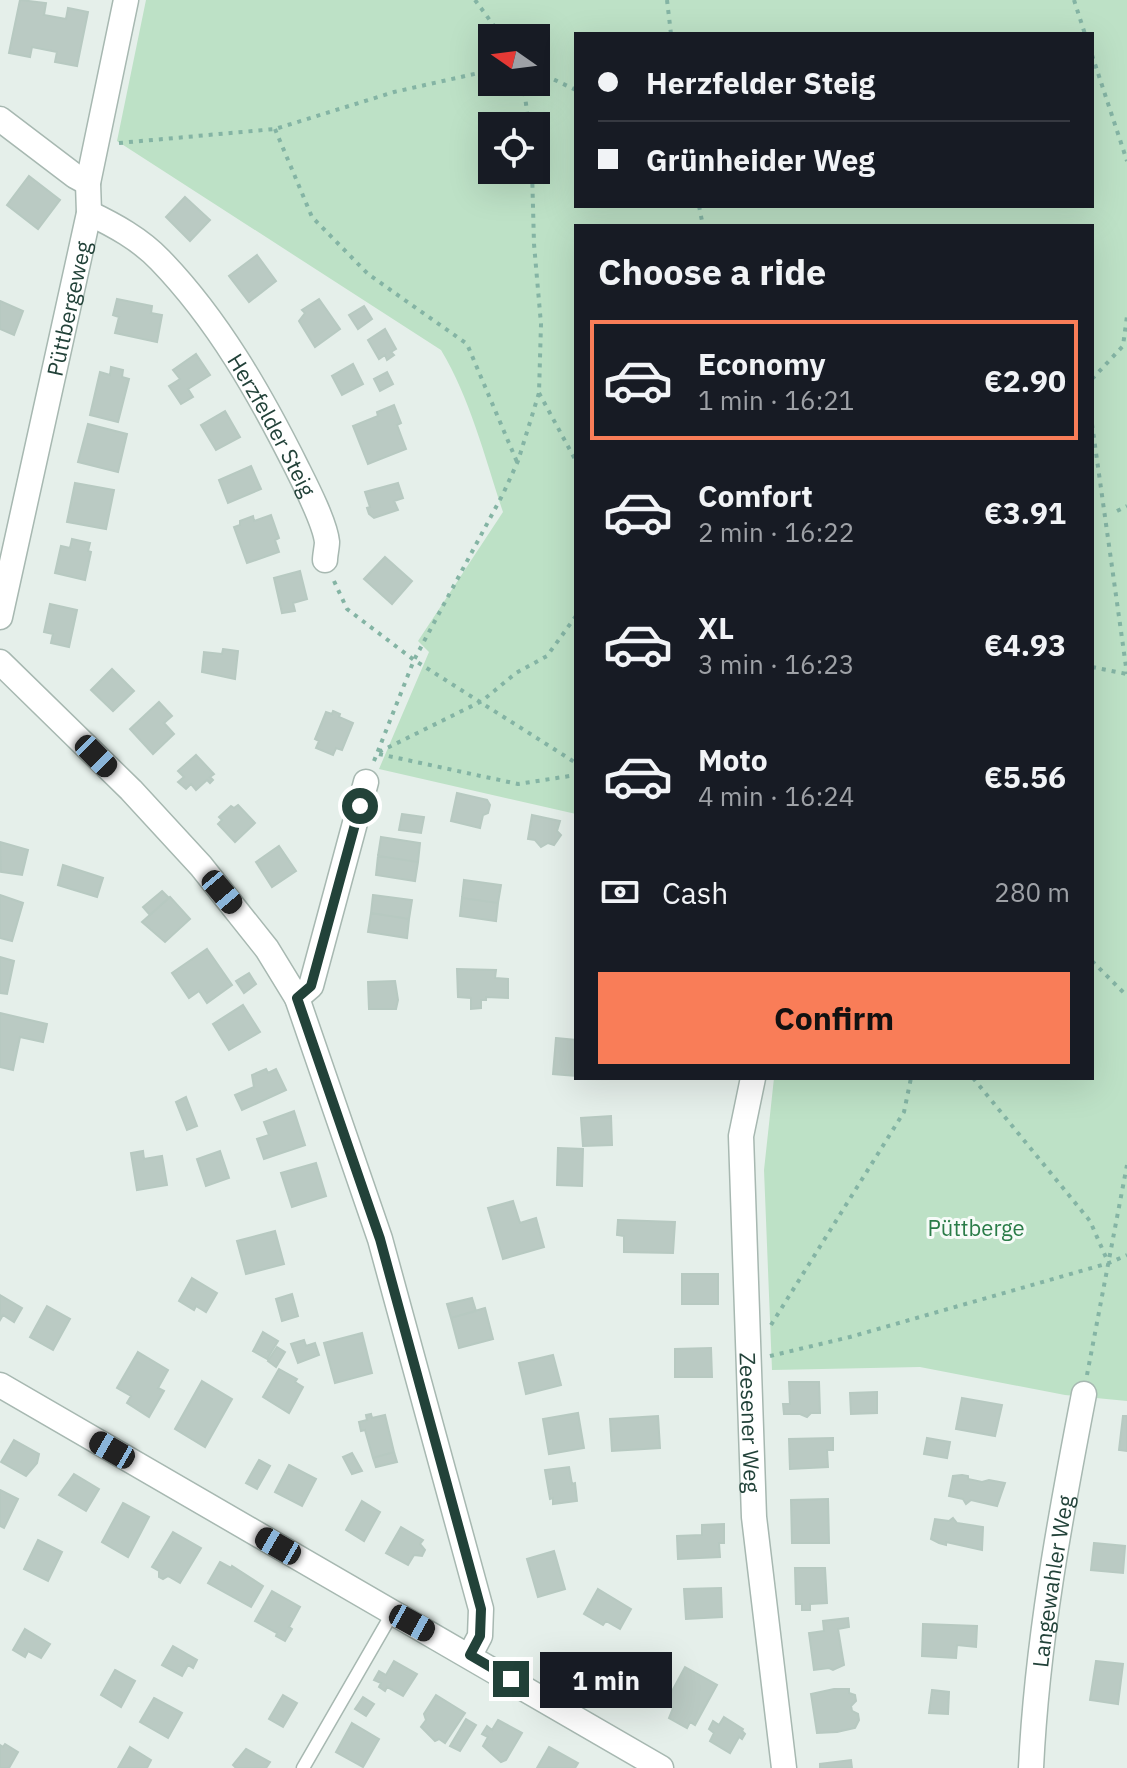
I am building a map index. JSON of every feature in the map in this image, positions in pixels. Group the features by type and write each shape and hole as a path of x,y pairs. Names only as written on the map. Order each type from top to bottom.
{"street":[{"name":"Püttbergeweg","path":"0,617 89,213 88,183 126,0"},
{"path":"0,119 88,183"},
{"name":"Herzfelder Steig","path":"89,213 133,237 159,259 236,358 268,410 308,492 327,542 325,560"},
{"path":"0,662 131,790 201,866 267,949 297,998 380,1239 481,1609 480,1636 470,1655"},
{"path":"297,998 311,986 366,782"},
{"name":"Zeesener Weg","path":"753,1080 741,1136 754,1517 784,1768"},
{"path":"0,1385 661,1768"},
{"name":"Langewahler Weg","path":"1031,1768 1058,1530 1084,1394"}],"lane":[{"path":"303,1768 393,1612"}],"path":[{"path":"475,0 493,24"},
{"path":"667,0 671,32"},
{"path":"1074,0 1084,32"},
{"path":"1094,61 1127,161"},
{"path":"95,143 275,129 394,92 478,73"},
{"path":"550,78 574,89"},
{"path":"275,129 312,217 368,274 467,344 517,462"},
{"path":"366,782 414,660 503,494 517,462 539,393 541,324 532,184"},
{"path":"1094,377 1123,346 1127,316"},
{"path":"539,393 574,457"},
{"path":"1094,438 1127,674 1094,667"},
{"path":"1117,511 1127,506"},
{"path":"325,560 347,609 414,660 574,762"},
{"path":"377,753 482,701 516,673 547,656 574,619"},
{"path":"377,753 518,784 574,775"},
{"path":"1094,963 1127,996"},
{"path":"748,1361 904,1112 911,1080"},
{"path":"975,1080 1090,1221 1109,1263"},
{"path":"1084,1394 1127,1165"},
{"path":"748,1361 850,1337 1109,1263 1127,1255"}],"green space":[{"name":"Püttberge","path":"146,0 1127,0 1127,1401 1065,1395 920,1367 772,1370 764,1170 774,1080 1094,1080 1094,224 574,224 574,814 379,769 429,652 418,641 503,512 469,408 441,350 117,141"}],"building":[{"path":"20,0 46,3 44,15 66,19 68,8 88,12 77,66 55,62 57,52 32,47 30,57 9,53"},
{"path":"29,176 60,200 38,229 7,205"},
{"path":"185,197 210,220 190,241 166,217"},
{"path":"257,255 276,281 249,302 229,276"},
{"path":"117,299 152,306 151,313 162,315 157,342 115,333 119,317 113,315"},
{"path":"319,299 340,329 315,347 299,321 305,313 302,310"},
{"path":"0,301 23,311 14,335 0,329"},
{"path":"364,306 372,319 358,329 349,315"},
{"path":"385,329 396,349 387,360 385,355 379,359 368,340"},
{"path":"196,354 210,375 188,389 193,397 181,404 169,386 180,379 173,370"},
{"path":"353,364 363,384 342,395 332,376"},
{"path":"111,367 123,370 122,377 129,379 118,422 90,415 100,372 110,375"},
{"path":"387,372 393,384 380,391 374,379"},
{"path":"394,405 406,449 368,464 353,426 378,416 377,412"},
{"path":"225,411 240,437 216,450 201,425"},
{"path":"88,424 127,434 118,472 78,462"},
{"path":"251,466 261,489 228,503 219,480"},
{"path":"75,483 114,490 106,529 67,522"},
{"path":"398,483 403,498 394,501 398,510 374,518 369,514 365,492"},
{"path":"271,515 279,538 275,540 279,552 247,563 234,527 253,516 254,521"},
{"path":"72,539 90,543 85,580 55,573 61,546 70,548"},
{"path":"385,557 412,581 392,604 364,579"},
{"path":"300,571 307,599 293,603 295,611 282,613 274,578"},
{"path":"50,604 77,610 69,647 51,643 53,634 44,632"},
{"path":"223,649 238,651 235,679 202,672 204,652 222,654"},
{"path":"112,669 134,691 113,711 91,690"},
{"path":"159,702 172,716 164,723 174,734 153,754 130,729"},
{"path":"333,711 353,723 342,750 336,748 333,755 316,748 319,741 315,739 326,712 332,714"},
{"path":"196,755 214,774 210,777 213,780 210,783 207,780 196,790 191,784 186,789 178,782 184,777 178,771"},
{"path":"457,793 487,800 490,805 488,813 483,815 480,828 451,821"},
{"path":"238,805 255,823 235,842 218,824 222,820 219,817 231,806 234,808"},
{"path":"402,814 424,817 421,833 399,830"},
{"path":"532,815 560,821 557,831 561,835 554,845 548,843 541,847 535,840 528,839"},
{"path":"381,837 420,843 418,862 378,856"},
{"path":"0,842 28,850 22,875 1,872"},
{"path":"279,846 296,871 272,887 256,862"},
{"path":"378,856 418,862 415,881 376,875"},
{"path":"63,865 103,878 97,897 58,885"},
{"path":"464,880 501,885 498,903 462,898"},
{"path":"162,891 169,898 150,915 143,907"},
{"path":"0,895 23,903 12,941 0,938"},
{"path":"373,895 412,900 409,919 371,913"},
{"path":"170,897 190,919 165,942 142,922"},
{"path":"462,898 498,903 496,921 460,916"},
{"path":"371,913 409,919 407,938 368,932"},
{"path":"207,949 232,985 207,1003 199,991 189,998 172,973"},
{"path":"0,957 14,961 7,994 0,993"},
{"path":"457,969 496,970 495,978 508,979 508,998 486,997 486,1000 481,1000 481,1008 471,1009 471,998 458,997"},
{"path":"249,973 256,984 244,993 236,981"},
{"path":"395,981 396,1009 369,1009 368,982"},
{"path":"243,1005 260,1032 229,1050 213,1024"},
{"path":"0,1013 47,1024 43,1042 20,1037 13,1070 0,1067"},
{"path":"556,1038 574,1040 574,1076 553,1074"},
{"path":"266,1069 268,1073 276,1069 286,1090 242,1110 235,1095 254,1087 252,1075"},
{"path":"186,1097 197,1126 187,1130 176,1102"},
{"path":"294,1111 305,1145 264,1159 257,1139 269,1135 264,1122"},
{"path":"611,1116 612,1145 583,1146 581,1118"},
{"path":"558,1148 583,1149 582,1186 557,1185"},
{"path":"143,1151 144,1159 162,1156 167,1185 137,1190 131,1153"},
{"path":"220,1151 229,1178 206,1186 197,1159"},
{"path":"316,1163 326,1196 292,1207 281,1173"},
{"path":"513,1201 520,1223 536,1218 544,1247 503,1259 488,1208"},
{"path":"618,1220 675,1222 673,1253 624,1252 624,1236 617,1235"},
{"path":"275,1231 284,1264 246,1274 237,1241"},
{"path":"682,1274 718,1274 718,1304 682,1304"},
{"path":"192,1278 217,1293 206,1312 196,1306 194,1310 179,1301"},
{"path":"292,1294 298,1316 282,1321 276,1299"},
{"path":"0,1295 22,1308 14,1322 3,1315 0,1320"},
{"path":"472,1298 476,1311 451,1318 447,1304"},
{"path":"47,1306 70,1319 53,1350 30,1337"},
{"path":"485,1308 493,1339 459,1348 451,1318"},
{"path":"263,1332 278,1341 267,1359 253,1351"},
{"path":"362,1333 372,1373 335,1383 324,1343"},
{"path":"304,1340 306,1346 315,1343 319,1355 298,1363 291,1344"},
{"path":"277,1347 285,1352 276,1367 268,1361"},
{"path":"711,1348 712,1377 675,1377 675,1349"},
{"path":"138,1352 168,1370 158,1388 164,1391 149,1417 127,1403 131,1396 117,1388"},
{"path":"553,1355 561,1385 526,1394 519,1363"},
{"path":"279,1369 297,1379 295,1382 303,1387 289,1413 263,1397"},
{"path":"202,1381 232,1399 205,1447 175,1429"},
{"path":"789,1382 819,1382 820,1413 811,1413 807,1417 784,1414 783,1404 790,1404"},
{"path":"877,1392 877,1413 851,1414 850,1393"},
{"path":"962,1398 1002,1405 995,1436 956,1429"},
{"path":"578,1413 584,1448 549,1454 543,1419"},
{"path":"371,1414 372,1418 385,1415 394,1452 373,1458 365,1430 361,1431 359,1422 367,1420 366,1415"},
{"path":"658,1416 660,1448 612,1451 610,1419"},
{"path":"1123,1416 1127,1416 1127,1451 1119,1450"},
{"path":"833,1438 833,1450 827,1450 828,1467 790,1469 789,1439"},
{"path":"927,1438 950,1442 947,1458 924,1454"},
{"path":"14,1440 39,1454 37,1463 26,1476 1,1462"},
{"path":"394,1452 397,1462 376,1467 373,1458"},
{"path":"352,1453 362,1471 352,1474 343,1457"},
{"path":"259,1460 270,1466 257,1489 246,1483"},
{"path":"289,1465 316,1479 302,1506 275,1492"},
{"path":"569,1467 577,1501 553,1504 545,1470"},
{"path":"74,1474 99,1489 86,1511 59,1495"},
{"path":"962,1475 982,1482 1005,1483 997,1506 971,1500 966,1504 963,1499 949,1496 953,1476"},
{"path":"0,1490 18,1499 4,1528 0,1526"},
{"path":"828,1499 829,1543 792,1543 791,1500"},
{"path":"362,1501 380,1512 364,1541 346,1530"},
{"path":"123,1503 149,1517 128,1557 102,1542"},
{"path":"953,1518 957,1523 983,1527 982,1550 946,1542 946,1545 931,1539 935,1519 949,1521"},
{"path":"724,1524 724,1543 719,1543 720,1557 678,1559 677,1536 702,1535 702,1525"},
{"path":"401,1527 423,1540 420,1544 425,1550 422,1556 414,1555 408,1565 386,1553"},
{"path":"173,1532 201,1548 180,1583 168,1576 163,1579 159,1577 159,1571 152,1567"},
{"path":"38,1540 62,1552 48,1581 24,1569"},
{"path":"1094,1543 1125,1546 1123,1573 1091,1570"},
{"path":"554,1551 565,1589 538,1597 527,1559"},
{"path":"220,1562 263,1586 251,1607 208,1583"},
{"path":"795,1568 825,1568 827,1603 810,1604 810,1610 802,1610 802,1604 796,1604"},
{"path":"721,1588 722,1617 686,1619 684,1589"},
{"path":"598,1589 631,1609 620,1629 606,1621 603,1625 584,1614"},
{"path":"272,1591 300,1607 285,1641 255,1621"},
{"path":"848,1618 849,1627 838,1629 844,1665 833,1670 814,1670 809,1633 824,1631 823,1621"},
{"path":"923,1624 977,1626 976,1647 957,1645 956,1658 922,1656"},
{"path":"25,1629 50,1644 41,1658 28,1651 25,1657 13,1650"},
{"path":"173,1646 197,1660 193,1668 188,1665 182,1676 162,1665"},
{"path":"626,1658 655,1674 638,1702 610,1686"},
{"path":"394,1661 417,1674 403,1696 387,1687 385,1691 379,1687 381,1683 374,1680 379,1671 386,1675"},
{"path":"1096,1661 1123,1664 1118,1704 1090,1700"},
{"path":"685,1667 717,1685 695,1725 690,1722 687,1728 669,1718 673,1708 665,1704"},
{"path":"115,1670 135,1681 121,1707 101,1695"},
{"path":"849,1689 849,1693 855,1695 856,1701 851,1706 859,1720 855,1728 817,1733 811,1694"},
{"path":"932,1690 949,1692 948,1714 929,1713"},
{"path":"283,1695 297,1703 283,1727 269,1719"},
{"path":"436,1695 465,1713 445,1743 439,1739 435,1741 421,1727 426,1720 424,1714"},
{"path":"363,1697 374,1704 366,1716 355,1709"},
{"path":"154,1698 182,1713 168,1738 140,1722"},
{"path":"724,1717 743,1729 745,1734 742,1739 739,1737 730,1753 710,1741 714,1733 709,1729 713,1721 719,1725"},
{"path":"466,1719 476,1725 460,1751 450,1746"},
{"path":"498,1720 522,1733 506,1760 501,1762 483,1746 488,1737 482,1734 487,1726 492,1730"},
{"path":"352,1723 379,1739 363,1767 336,1752"},
{"path":"5,1744 18,1752 9,1768 0,1768 0,1745 3,1747"},
{"path":"130,1747 151,1760 147,1768 118,1768"},
{"path":"549,1747 578,1763 575,1768 537,1768"},
{"path":"246,1749 270,1762 266,1768 236,1768 233,1765"},
{"path":"851,1760 852,1768 820,1768 820,1764"}],"route":[{"path":"360,806 311,986 297,998 380,1239 481,1609 480,1636 470,1655 511,1679"}]}
